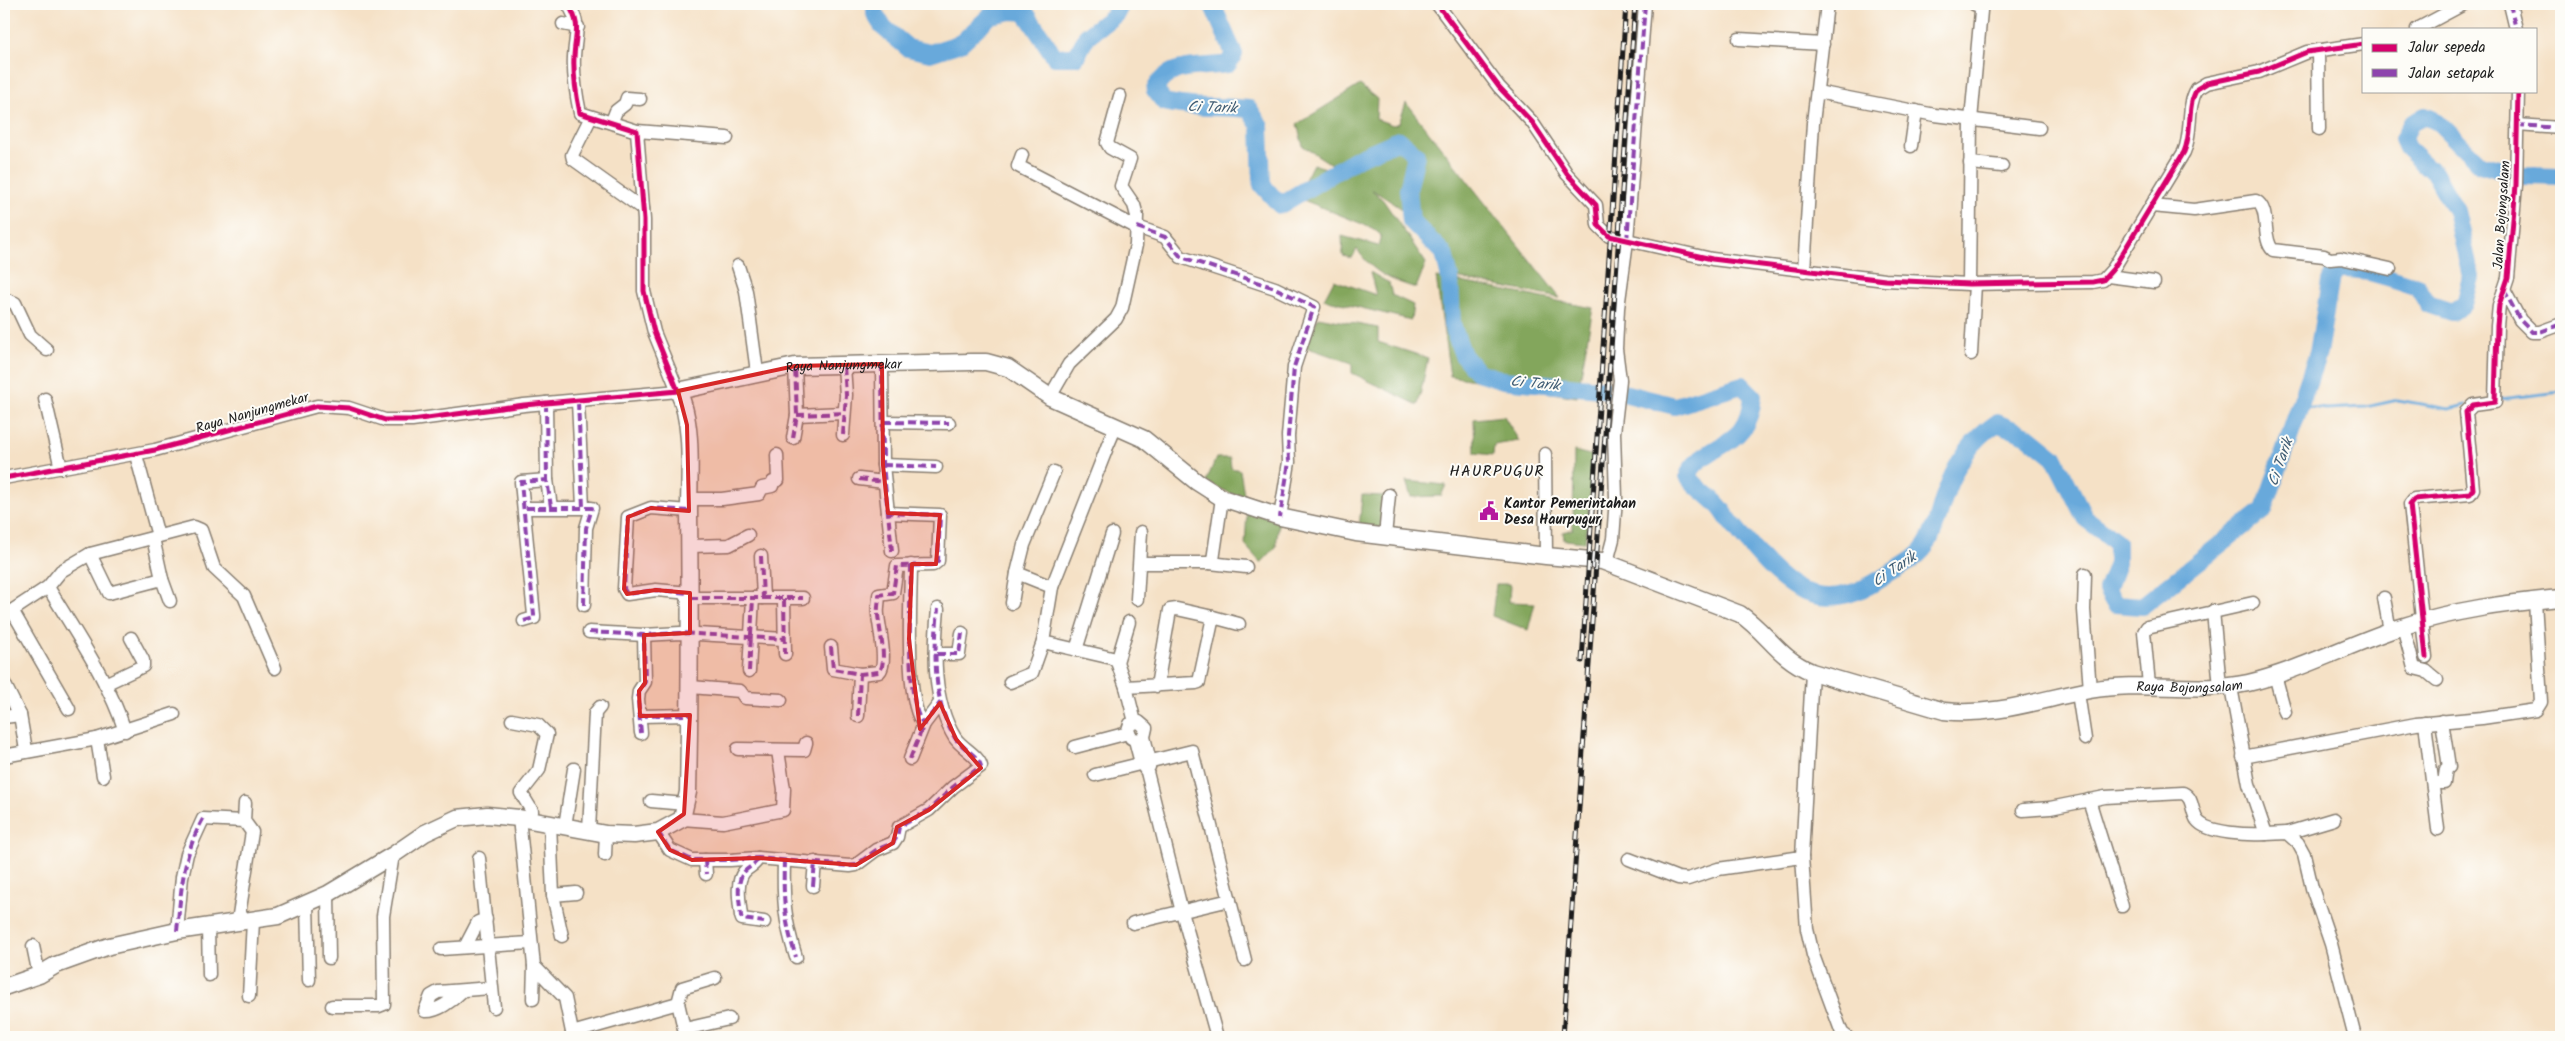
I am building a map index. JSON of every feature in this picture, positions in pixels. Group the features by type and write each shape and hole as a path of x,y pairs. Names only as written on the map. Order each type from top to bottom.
{"main road":[{"name":"Raya Nanjungmekar","path":"677,387 795,366 986,362 1008,368"},
{"name":"Raya Bojongsalam","path":"1008,368 1050,398 1144,439 1196,482 1222,498 1280,517 1356,533 1607,562 1734,610 1751,622 1793,664 1812,672 1944,711 1964,713 2008,709 2084,692 2149,685 2225,687 2275,675 2396,628 2420,621 2473,608 2561,598"},
{"path":"4,987 39,975 56,965 109,946 178,930 278,916 307,905 328,894 393,855 425,833 457,818 487,815 525,818 606,834 634,835 658,832 684,812 688,792 690,715 690,546 687,425 683,401 677,387"}],"street":[{"path":"568,4 578,27 574,56 575,91 580,112 591,117 612,121 637,131 727,138"},
{"path":"1437,4 1499,87 1532,122 1567,174 1596,205 1598,225 1609,236 1712,259 1884,280 1972,284 2093,282 2108,276 2154,282"},
{"path":"1607,562 1613,538 1614,519 1616,471 1614,433 1620,380 1616,349 1618,308 1627,241 1645,4"},
{"path":"1804,271 1817,92 1827,4"},
{"path":"1971,354 1971,120 1981,11 1981,7 1974,4"},
{"path":"2420,28 2464,4"},
{"path":"2510,4 2516,28"},
{"path":"563,24 578,27"},
{"path":"1739,39 1823,44"},
{"path":"2108,276 2152,206 2187,144 2192,104 2197,89 2207,83 2259,72 2318,50 2362,44"},
{"path":"2318,50 2319,130"},
{"path":"1817,92 1971,120 2039,128"},
{"name":"Jalan Bojongsalam","path":"2420,621 2410,507 2411,500 2472,493 2474,483 2466,412 2473,405 2495,398 2497,326 2508,278 2516,185 2518,92"},
{"path":"1050,398 1069,364 1119,315 1132,265 1137,227 1136,210 1121,186 1130,160 1110,148 1107,144 1120,96"},
{"path":"612,121 616,111 625,104 627,98 640,99"},
{"path":"1911,146 1916,111"},
{"path":"591,117 572,155 573,159 643,209"},
{"path":"2518,125 2561,128"},
{"path":"637,131 643,209 644,291 647,307 677,387"},
{"path":"1022,155 1018,166 1137,227 1166,237 1181,257 1275,288 1314,307 1294,366 1288,436 1290,462 1280,517"},
{"path":"1970,163 2002,166"},
{"path":"2152,206 2194,210 2256,201 2262,209 2269,245 2273,250 2324,256 2330,259 2341,258 2390,269"},
{"path":"738,266 746,291 756,372"},
{"path":"2504,290 2520,320 2532,332 2540,332 2559,325"},
{"path":"4,299 14,303 30,335 47,350"},
{"path":"882,364 883,465 892,551"},
{"path":"793,438 797,415 795,366"},
{"path":"843,435 844,366"},
{"name":"Raya Nanjungmekar","path":"4,478 171,447 317,406 349,408 385,420 412,420 546,403 578,402 677,387"},
{"path":"45,399 62,468"},
{"path":"578,402 583,507"},
{"path":"546,403 547,480 551,507"},
{"path":"797,415 844,413"},
{"path":"884,422 949,423"},
{"path":"1010,682 1032,673 1043,642 1052,587 1116,426"},
{"path":"1546,454 1546,556"},
{"path":"136,455 156,537 162,579 170,601"},
{"path":"777,455 778,480 773,482 772,486 762,488 759,494 689,505 651,508 628,517 624,590 627,594 656,590 690,595 784,599 803,598"},
{"path":"883,465 936,467"},
{"path":"1012,603 1016,574 1024,544 1054,472"},
{"path":"859,479 884,482"},
{"path":"524,621 534,618 534,616 526,542 526,508 522,480 547,480"},
{"path":"1385,536 1389,495"},
{"path":"1210,563 1213,560 1222,498"},
{"path":"526,508 592,508 586,528 584,605"},
{"path":"831,647 833,669 860,674 880,672 882,670 881,624 878,614 879,596 893,593 897,566 936,564 940,515 888,513"},
{"path":"69,709 8,614 48,588 61,571 90,554 194,527 201,530 214,568 244,596 275,668"},
{"path":"1137,599 1141,532"},
{"path":"1076,650 1112,534"},
{"path":"690,546 729,545 748,535"},
{"path":"90,554 109,593 162,579"},
{"path":"749,671 761,556"},
{"path":"1140,564 1210,563 1246,568"},
{"path":"911,565 909,639 917,712 924,724"},
{"path":"1016,574 1052,587"},
{"path":"2085,574 2085,739"},
{"path":"895,579 911,580"},
{"path":"48,588 105,684 118,709 124,731"},
{"path":"2384,598 2414,668 2426,671 2437,680"},
{"path":"784,599 785,654"},
{"path":"2244,757 2425,723 2482,718 2539,708 2541,702 2535,600"},
{"path":"2149,685 2145,629 2253,602"},
{"path":"658,832 670,850 677,855 692,860 758,858 856,865 876,850 888,847 896,839 899,826 929,810 953,787 978,770 980,763 956,739 940,703 937,654 938,609"},
{"path":"1157,686 1170,610 1177,609 1239,624"},
{"path":"2213,611 2225,687 2244,757 2249,784 2266,834"},
{"path":"1126,687 1198,682 1213,617"},
{"path":"2420,621 2426,657"},
{"path":"1128,622 1117,662 1126,687 1135,733 1146,765 1182,912 1217,1037"},
{"path":"589,632 644,635 752,636 784,639"},
{"path":"937,654 959,654 962,633"},
{"path":"641,733 638,698 639,691 645,682 644,635"},
{"path":"105,684 144,666 132,638"},
{"path":"1043,642 1108,656 1117,662"},
{"path":"1812,672 1802,857 1809,943 1842,1033 1847,1037"},
{"path":"858,716 860,674"},
{"path":"2275,675 2285,712"},
{"path":"4,683 20,715 26,750"},
{"path":"690,687 740,691 745,698 781,700"},
{"path":"910,759 924,724 940,703"},
{"path":"588,830 595,713 600,707"},
{"path":"4,756 26,750 97,739 174,714"},
{"path":"4,718 20,715"},
{"path":"640,716 690,715"},
{"path":"512,720 538,725 547,734 538,770 521,793 532,811 525,818 530,943 534,966 532,999"},
{"path":"2433,783 2444,783 2446,769 2449,767 2442,721"},
{"path":"2425,723 2438,828"},
{"path":"1075,747 1135,733"},
{"path":"97,739 103,776"},
{"path":"738,749 804,750 806,743"},
{"path":"651,801 723,822 783,810 784,789 778,751"},
{"path":"1095,775 1146,765 1189,751 1194,754 1244,960"},
{"path":"562,936 554,895 558,825 574,768"},
{"path":"2023,810 2050,808 2132,794 2183,793 2188,797 2196,819 2208,828 2266,834 2287,833 2334,819"},
{"path":"2089,800 2122,906"},
{"path":"244,820 245,803"},
{"path":"178,930 182,878 187,854 201,822 208,818 244,820 250,826 253,837 246,921 249,996"},
{"path":"2287,833 2298,842 2304,854 2312,888 2331,944 2355,1037"},
{"path":"605,855 606,834"},
{"path":"332,1006 379,1006 384,1004 383,916 393,855"},
{"path":"1628,859 1678,878 1688,879 1718,869 1802,857"},
{"path":"479,858 494,1007"},
{"path":"758,858 755,864 742,874 739,887 740,916 742,919 764,922"},
{"path":"705,860 706,874"},
{"path":"784,860 783,906 786,928 796,957"},
{"path":"813,886 815,862"},
{"path":"328,894 330,958"},
{"path":"554,895 576,894"},
{"path":"1133,923 1230,900"},
{"path":"307,905 309,980"},
{"path":"465,947 478,922 486,919"},
{"path":"208,927 209,975"},
{"path":"442,949 530,943"},
{"path":"33,946 39,975"},
{"path":"534,966 565,998 573,1035 678,1003"},
{"path":"715,978 682,988 678,1003 683,1033 729,1019"},
{"path":"460,992 491,988"}],"highlighted area":[{"path":"882,364 883,465 888,513 940,515 936,564 912,564 909,639 920,729 940,703 956,739 981,768 929,810 897,827 893,843 856,865 758,858 692,860 670,850 658,832 684,814 690,715 640,716 639,691 645,683 644,635 690,633 690,593 656,590 627,594 624,589 628,517 651,508 689,511 687,425 678,391 795,366"}],"green space":[{"path":"1360,85 1377,99 1376,119 1393,125 1399,123 1406,103 1560,298 1456,278 1398,206 1371,189 1383,200 1426,263 1416,288 1398,282 1376,270 1357,249 1352,258 1343,256 1342,236 1378,246 1381,235 1372,228 1296,197 1313,164 1348,175 1303,146 1297,124"},
{"path":"1370,272 1389,283 1392,295 1413,305 1411,320 1324,299 1334,280 1376,295"},
{"path":"1436,277 1593,308 1577,397 1450,376"},
{"path":"1318,317 1378,328 1378,342 1428,358 1418,405 1352,373 1352,363 1305,347"},
{"path":"1504,416 1519,441 1494,445 1493,455 1475,453 1474,419"},
{"path":"1574,451 1594,456 1585,542 1564,540 1563,532 1573,529"},
{"path":"1216,458 1230,458 1231,468 1240,470 1245,500 1206,482"},
{"path":"1406,481 1446,485 1441,496 1411,497"},
{"path":"1362,495 1386,496 1383,531 1359,529"},
{"path":"1247,512 1279,520 1276,547 1261,563 1245,545"},
{"path":"1496,584 1510,584 1509,602 1535,603 1528,630 1492,616"}],"waterway":[{"name":"Ci Tarik","path":"875,4 875,14 883,27 908,48 930,53 961,43 991,15 1012,11 1025,12 1055,57 1076,57 1087,36 1116,14 1121,4"},
{"name":"Ci Tarik","path":"1212,4 1234,54 1228,64 1186,68 1168,74 1155,90 1164,102 1249,109 1260,126 1262,185 1280,205 1358,158 1399,140 1416,155 1408,190 1411,221 1444,254 1450,278 1452,325 1463,355 1477,372 1503,380 1611,390 1675,406 1742,385 1753,396 1747,422 1736,436 1698,462 1688,476 1718,505 1766,563 1782,578 1799,589 1816,596 1836,596 1859,591 1902,566 1920,553 1931,536 1950,481 1960,461 1973,444 1997,423 2028,436 2054,457 2085,518 2117,542 2117,563 2107,590 2115,604 2142,606 2264,510 2318,353 2330,282 2335,270 2366,271 2417,286 2428,304 2452,312 2464,304 2471,277 2456,211 2435,174 2407,148 2403,139 2411,123 2425,116 2438,122 2480,164 2523,176 2561,177"},
{"path":"2499,399 2561,392"},
{"path":"2301,406 2326,409 2366,407 2398,400 2449,409 2466,405"}],"railway":[{"path":"1582,661 1626,4"},
{"path":"1563,1037 1635,4"}],"marked path":[{"path":"1627,241 1645,4"},
{"path":"2510,4 2516,28"},
{"path":"2517,125 2561,128"},
{"path":"1137,227 1165,237 1181,257 1275,288 1314,307 1294,367 1288,436 1289,462 1280,517"},
{"path":"2504,290 2520,320 2532,332 2540,332 2559,325"},
{"path":"882,364 883,465 892,551"},
{"path":"793,438 797,415 795,366"},
{"path":"843,435 846,395 844,366"},
{"path":"578,402 583,507"},
{"path":"546,403 547,480 551,507"},
{"path":"797,415 844,413"},
{"path":"884,422 949,423"},
{"path":"883,465 936,467"},
{"path":"859,479 884,482"},
{"path":"524,621 534,618 534,615 521,482 547,480"},
{"path":"526,508 592,508 586,528 584,605"},
{"path":"689,511 651,508 628,517 624,589 627,594 656,590 690,593"},
{"path":"831,647 833,669 860,674 879,672 883,661 878,613 879,595 893,593 897,566 933,565 938,561 940,515 888,513"},
{"path":"761,556 763,598"},
{"path":"911,565 911,673 918,713 924,724"},
{"path":"690,598 803,598"},
{"path":"749,671 753,598"},
{"path":"784,599 785,654"},
{"path":"658,832 670,850 692,860 758,858 850,866 856,865 876,850 893,843 897,837 899,827 929,810 953,787 981,766 977,758 955,738 942,708 936,675 938,609"},
{"path":"589,632 644,635 680,633 784,639"},
{"path":"937,654 959,654 962,633"},
{"path":"641,733 638,699 639,691 645,682 644,635"},
{"path":"858,716 860,674"},
{"path":"910,759 924,724 940,703"},
{"path":"640,716 690,715"},
{"path":"177,931 187,859 196,832 203,819"},
{"path":"758,858 741,877 739,900 742,919 764,922"},
{"path":"705,860 706,874"},
{"path":"784,860 785,909 796,957"},
{"path":"813,886 815,862"}],"cycle path":[{"path":"4,478 155,450 317,406 349,408 385,420 412,420 524,405 678,391 654,332 644,291 644,220 637,131 580,113 574,71 576,24 568,4"},
{"path":"1437,4 1499,87 1532,122 1567,174 1596,205 1598,225 1609,236 1712,259 1885,280 1969,284 2093,282 2103,280 2113,269 2184,152 2187,144 2192,104 2197,89 2207,83 2259,72 2307,52 2362,44"},
{"path":"2426,657 2410,504 2414,499 2470,494 2473,489 2466,412 2473,405 2495,402 2499,305 2508,278 2516,185 2518,92"}],"place":[{"name":"Kantor Pemerintahan Desa Haurpugur","path":"1489,511"}],"district":[{"name":"HAURPUGUR","path":"1497,470"}]}
